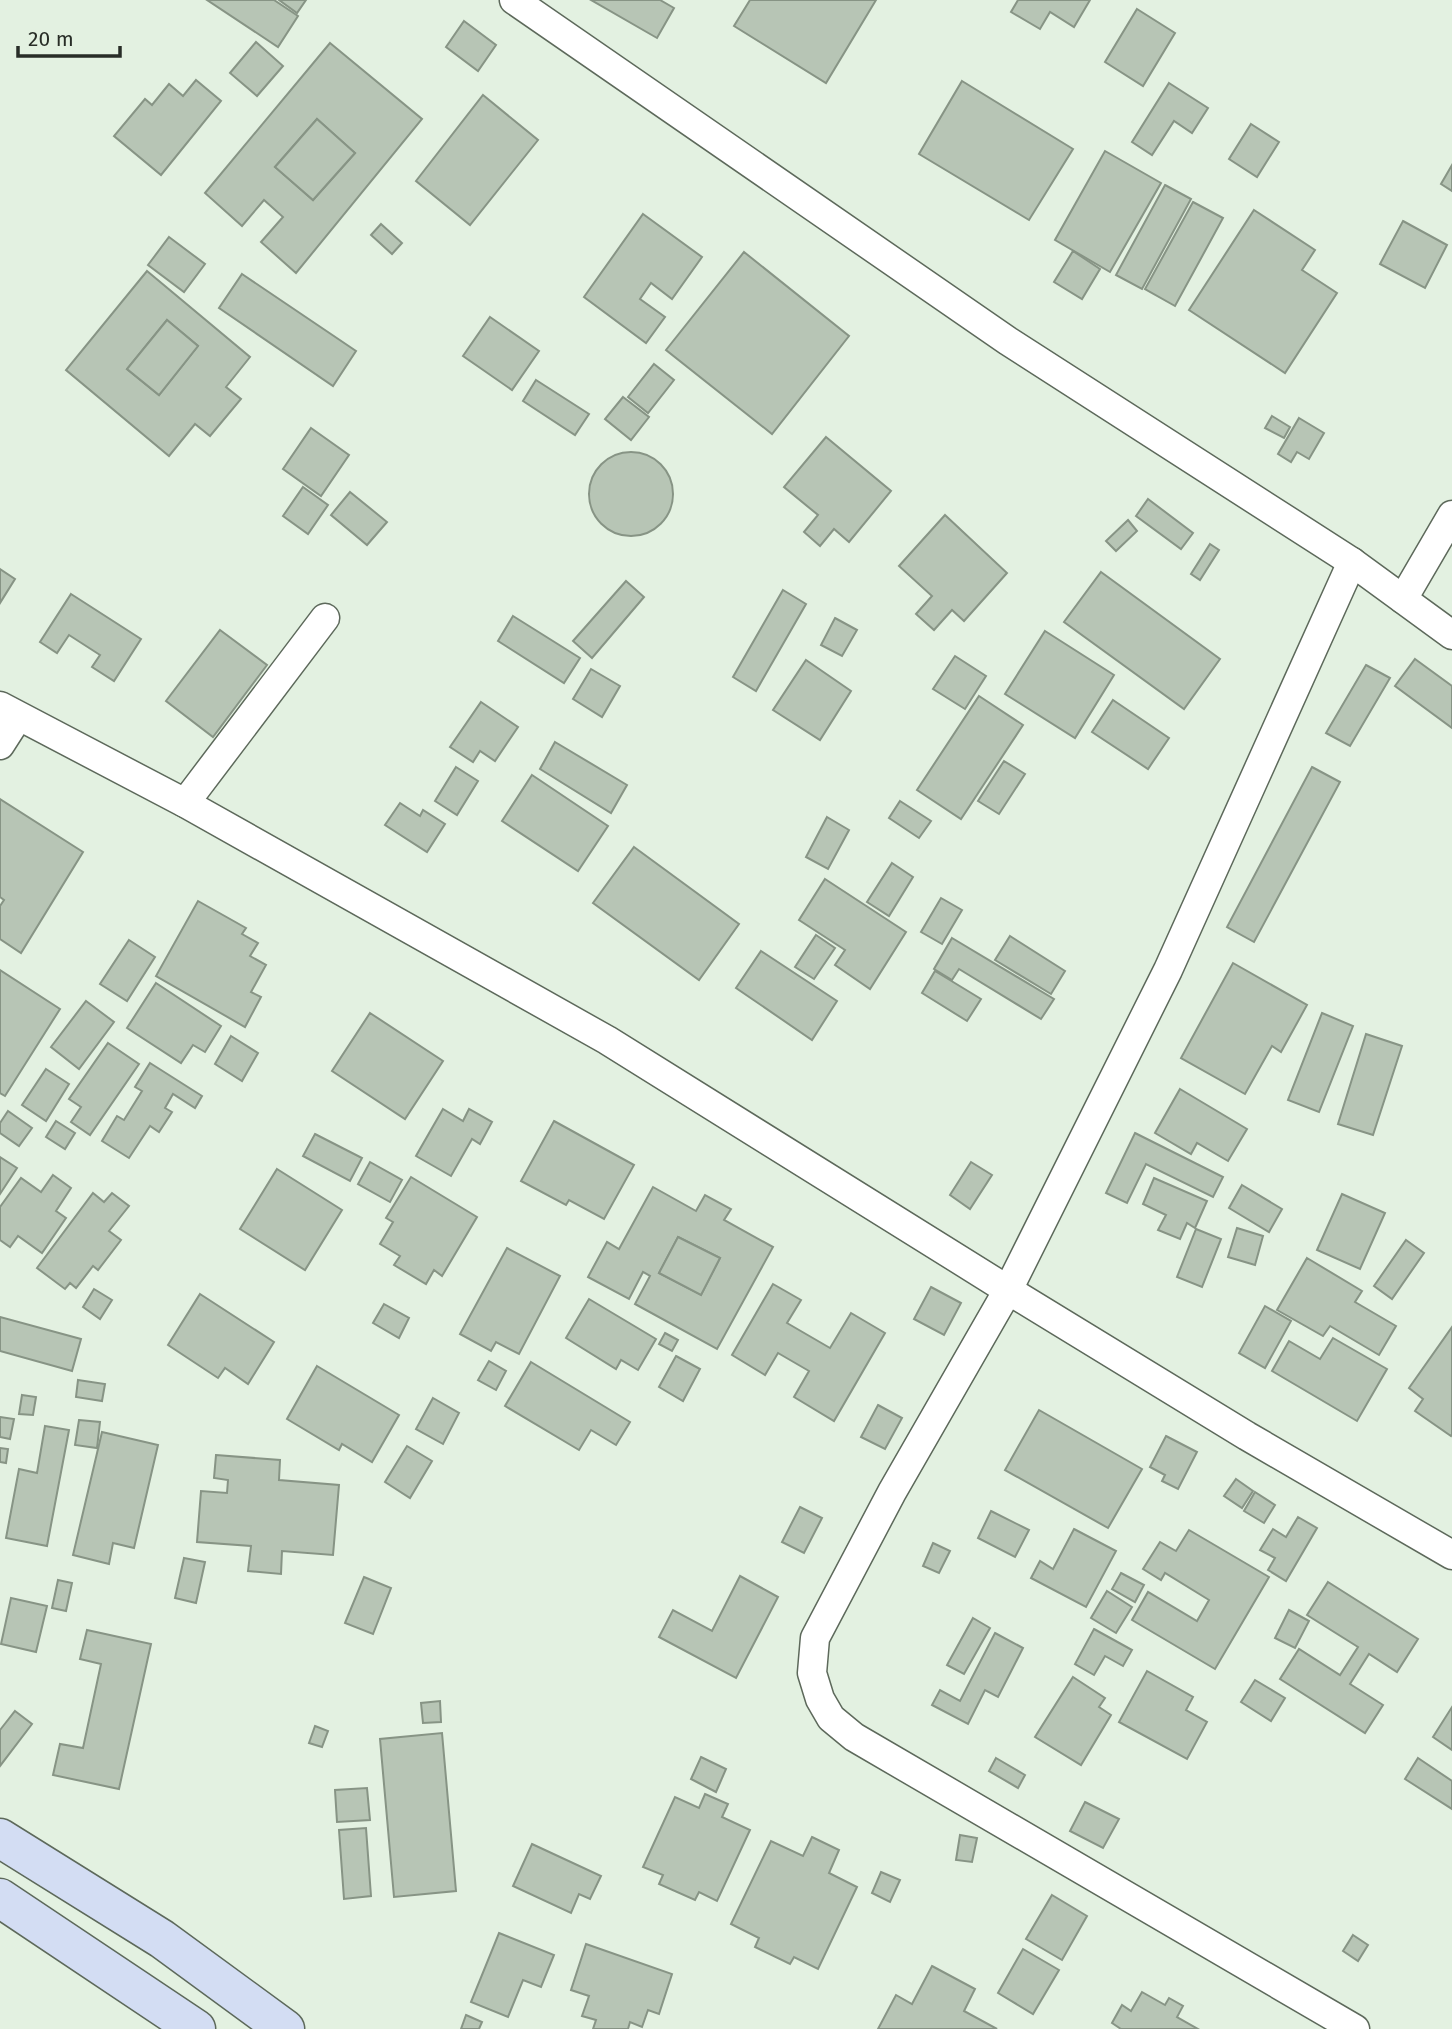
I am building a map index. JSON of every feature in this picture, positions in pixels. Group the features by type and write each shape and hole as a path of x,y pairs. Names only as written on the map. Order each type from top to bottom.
{"main road":[{"path":"0,1838 162,1939 285,2029"},
{"path":"0,1898 196,2029"}],"street":[{"path":"514,0 1008,341 1352,562 1452,635"},
{"path":"1403,599 1452,515"},
{"path":"1352,562 1168,970 1008,1290 892,1492 815,1638 812,1673 820,1699 831,1718 854,1737 1354,2029"},
{"path":"185,803 325,618"},
{"path":"0,745 9,712 185,803 607,1040 1247,1436 1452,1555"}],"building":[{"path":"207,0 274,0 298,16 278,47"},
{"path":"279,0 306,0 297,13"},
{"path":"591,0 660,0 674,8 657,38"},
{"path":"750,0 876,0 826,83 734,26"},
{"path":"1018,0 1090,0 1074,27 1050,12 1040,29 1011,12"},
{"path":"1137,9 1175,33 1143,86 1105,62"},
{"path":"464,21 496,45 478,71 446,47"},
{"path":"256,42 283,66 257,96 230,73"},
{"path":"330,43 422,119 296,273 261,242 283,217 264,200 242,226 205,193","holes":["317,119 355,153 313,200 275,167"]},
{"path":"196,80 221,101 161,175 114,136 145,99 152,105 169,84 183,96"},
{"path":"962,81 1073,149 1029,220 919,154"},
{"path":"1169,83 1208,108 1192,133 1174,121 1152,155 1132,142"},
{"path":"483,95 538,140 470,225 416,181"},
{"path":"317,119 355,153 313,200 275,167"},
{"path":"1251,124 1279,142 1257,177 1229,159"},
{"path":"1105,151 1161,183 1110,272 1055,240"},
{"path":"1452,165 1452,191 1441,184"},
{"path":"1165,185 1191,199 1142,289 1116,275"},
{"path":"1193,202 1223,218 1175,306 1145,289"},
{"path":"1254,210 1315,250 1302,270 1337,293 1285,373 1189,310"},
{"path":"643,214 702,257 672,299 651,283 640,299 665,317 646,343 584,297"},
{"path":"1403,221 1447,245 1425,288 1380,264"},
{"path":"381,224 402,243 392,254 371,235"},
{"path":"169,237 205,264 184,292 148,265"},
{"path":"1073,251 1100,269 1082,299 1054,282"},
{"path":"744,252 849,336 772,434 666,350"},
{"path":"147,271 250,357 226,387 241,399 210,436 195,424 169,456 66,370","holes":["167,320 198,346 159,395 127,369"]},
{"path":"242,274 356,351 333,386 219,308"},
{"path":"490,317 539,351 512,390 463,356"},
{"path":"167,320 198,346 159,395 127,369"},
{"path":"654,364 674,380 648,413 628,397"},
{"path":"536,380 589,414 575,435 523,401"},
{"path":"623,397 649,417 631,440 605,419"},
{"path":"1272,416 1290,427 1284,438 1265,428"},
{"path":"1299,418 1324,433 1309,459 1297,452 1291,462 1278,454"},
{"path":"311,428 349,455 321,496 283,469"},
{"path":"826,437 891,491 849,542 834,529 820,546 804,532 818,515 784,487"},
{"path":"631,452 647,455 661,464 670,478 673,494 670,510 661,524 647,533 631,536 615,533 601,524 592,510 589,494 592,478 601,464 615,455"},
{"path":"303,487 328,505 308,534 283,516"},
{"path":"350,492 387,522 367,545 331,515"},
{"path":"1148,499 1193,533 1181,549 1136,516"},
{"path":"945,515 1007,573 964,621 952,610 934,630 916,614 932,596 899,566"},
{"path":"1128,520 1137,531 1116,551 1106,541"},
{"path":"1210,544 1219,550 1200,580 1191,574"},
{"path":"0,569 15,579 0,603"},
{"path":"1101,572 1220,659 1184,709 1064,622"},
{"path":"626,581 644,597 592,658 573,641"},
{"path":"783,590 806,604 756,691 733,677"},
{"path":"71,594 141,639 114,681 92,667 100,655 69,635 57,653 40,642"},
{"path":"513,616 580,658 564,683 498,641"},
{"path":"835,618 857,630 842,656 821,645"},
{"path":"220,630 267,665 213,737 166,701"},
{"path":"1045,631 1114,675 1075,738 1005,694"},
{"path":"955,656 986,676 965,709 933,689"},
{"path":"1415,659 1452,686 1452,728 1395,686"},
{"path":"806,660 851,691 820,740 773,710"},
{"path":"1366,665 1390,678 1350,746 1326,733"},
{"path":"591,669 620,686 602,717 573,699"},
{"path":"979,696 1023,725 961,819 917,790"},
{"path":"1113,700 1169,738 1148,769 1092,732"},
{"path":"481,702 518,727 495,761 480,751 473,762 450,747"},
{"path":"555,742 627,785 611,813 540,769"},
{"path":"1004,761 1025,774 999,814 978,801"},
{"path":"456,767 478,781 457,815 435,801"},
{"path":"1312,767 1340,782 1254,942 1227,927"},
{"path":"532,775 608,826 578,871 502,821"},
{"path":"0,799 83,852 21,953 0,939 0,906 4,900 0,897"},
{"path":"900,801 931,821 919,838 889,818"},
{"path":"400,803 420,816 423,810 445,824 427,852 385,825"},
{"path":"827,817 849,830 828,869 806,857"},
{"path":"634,847 739,924 699,980 593,903"},
{"path":"892,863 913,877 889,916 867,902"},
{"path":"825,879 906,932 870,989 835,965 845,950 799,920"},
{"path":"941,898 962,910 942,944 921,932"},
{"path":"198,901 246,928 242,934 258,943 250,956 266,965 251,992 261,997 245,1027 156,976"},
{"path":"816,935 835,948 814,979 795,967"},
{"path":"1010,936 1065,971 1051,994 995,960"},
{"path":"952,938 1054,999 1041,1019 959,969 952,980 934,969"},
{"path":"129,940 155,957 127,1001 100,984"},
{"path":"761,951 837,1001 812,1040 736,988"},
{"path":"1233,963 1307,1005 1281,1052 1272,1046 1245,1094 1181,1058"},
{"path":"0,970 60,1009 5,1096 0,1093"},
{"path":"935,971 981,999 967,1021 922,993"},
{"path":"156,983 221,1026 205,1052 193,1045 181,1063 127,1028"},
{"path":"86,1001 114,1022 79,1069 51,1047"},
{"path":"370,1013 443,1061 405,1119 332,1071"},
{"path":"1322,1013 1353,1026 1319,1112 1288,1100"},
{"path":"1366,1034 1402,1046 1373,1135 1338,1124"},
{"path":"231,1036 258,1053 242,1081 215,1064"},
{"path":"108,1043 139,1064 90,1135 71,1122 81,1107 69,1099"},
{"path":"150,1063 202,1096 195,1108 173,1094 165,1108 172,1112 159,1132 150,1126 129,1158 102,1141 117,1116 124,1120 142,1091 135,1087"},
{"path":"46,1069 69,1084 46,1121 22,1105"},
{"path":"1180,1089 1247,1129 1228,1161 1197,1143 1191,1154 1155,1133"},
{"path":"443,1109 463,1121 469,1109 492,1122 480,1144 472,1139 451,1176 416,1156"},
{"path":"8,1111 32,1128 19,1146 0,1133 0,1123"},
{"path":"56,1121 75,1133 65,1149 46,1137"},
{"path":"554,1121 634,1165 604,1219 569,1200 566,1205 521,1181"},
{"path":"1135,1133 1223,1177 1213,1197 1146,1164 1127,1203 1106,1193"},
{"path":"315,1134 362,1158 350,1181 303,1156"},
{"path":"0,1157 17,1168 0,1194"},
{"path":"370,1162 402,1180 390,1202 358,1184"},
{"path":"971,1162 992,1175 970,1209 950,1195"},
{"path":"277,1169 342,1210 305,1270 240,1229"},
{"path":"53,1175 71,1188 56,1211 66,1218 42,1253 18,1236 10,1247 0,1240 0,1207 21,1178 41,1192"},
{"path":"411,1177 477,1217 442,1276 434,1270 426,1284 394,1265 400,1256 380,1244 393,1222 386,1218"},
{"path":"1154,1178 1207,1201 1195,1228 1187,1223 1180,1239 1158,1230 1166,1215 1143,1204"},
{"path":"1242,1185 1282,1209 1269,1232 1229,1208"},
{"path":"653,1187 696,1211 705,1195 731,1209 724,1220 773,1247 717,1349 635,1304 650,1276 643,1272 629,1299 588,1277 607,1242 619,1249","holes":["678,1237 720,1258 701,1295 659,1273"]},
{"path":"93,1193 104,1202 112,1193 129,1206 109,1231 121,1240 98,1270 93,1266 76,1288 70,1283 65,1289 37,1268"},
{"path":"1342,1194 1385,1213 1360,1269 1317,1250"},
{"path":"1237,1228 1263,1236 1255,1265 1228,1257"},
{"path":"1196,1229 1221,1239 1202,1287 1177,1277"},
{"path":"678,1237 720,1258 701,1295 659,1273"},
{"path":"1406,1240 1424,1253 1392,1299 1374,1286"},
{"path":"507,1248 560,1276 519,1354 496,1342 491,1351 460,1334"},
{"path":"1307,1258 1362,1291 1355,1302 1396,1326 1379,1355 1330,1326 1323,1336 1277,1310"},
{"path":"773,1284 801,1300 787,1323 830,1348 851,1313 885,1333 834,1421 794,1397 809,1371 778,1353 765,1375 732,1355"},
{"path":"931,1287 961,1303 944,1335 914,1319"},
{"path":"94,1289 112,1300 100,1319 83,1307"},
{"path":"200,1294 274,1342 248,1384 225,1368 218,1378 168,1345"},
{"path":"589,1299 656,1339 638,1370 621,1360 616,1369 566,1338"},
{"path":"384,1304 409,1318 399,1338 373,1323"},
{"path":"1265,1306 1291,1321 1265,1368 1239,1353"},
{"path":"0,1317 81,1339 72,1371 0,1351"},
{"path":"1452,1327 1451,1436 1415,1411 1423,1399 1409,1388"},
{"path":"665,1333 678,1340 672,1351 659,1344"},
{"path":"1333,1338 1387,1369 1357,1421 1272,1371 1289,1341 1320,1359"},
{"path":"676,1356 700,1369 683,1401 659,1387"},
{"path":"489,1361 506,1371 496,1390 478,1380"},
{"path":"531,1362 630,1422 616,1445 591,1430 579,1450 505,1406"},
{"path":"317,1366 399,1415 372,1462 342,1444 339,1450 287,1419"},
{"path":"78,1380 105,1384 102,1401 76,1397"},
{"path":"22,1395 36,1397 33,1415 19,1414"},
{"path":"433,1398 459,1413 443,1444 416,1429"},
{"path":"878,1405 902,1418 885,1449 861,1437"},
{"path":"1039,1410 1142,1469 1108,1528 1005,1470"},
{"path":"0,1417 14,1419 10,1439 0,1437"},
{"path":"79,1420 100,1422 97,1448 75,1445"},
{"path":"45,1426 69,1430 47,1546 6,1538 19,1469 37,1473"},
{"path":"102,1432 158,1445 134,1548 113,1543 109,1564 73,1555"},
{"path":"1166,1436 1197,1452 1178,1489 1162,1481 1165,1475 1150,1467"},
{"path":"407,1446 432,1461 410,1498 385,1482"},
{"path":"0,1448 8,1449 6,1463 0,1462"},
{"path":"216,1455 280,1460 279,1480 339,1485 333,1555 282,1551 281,1574 248,1571 251,1546 197,1542 201,1491 227,1493 228,1480 214,1478"},
{"path":"1236,1479 1253,1491 1242,1508 1224,1496"},
{"path":"1255,1492 1275,1505 1264,1523 1244,1511"},
{"path":"800,1507 822,1518 804,1553 782,1542"},
{"path":"991,1511 1029,1530 1015,1557 978,1538"},
{"path":"1298,1517 1317,1528 1286,1581 1268,1570 1275,1558 1260,1550 1273,1529 1286,1537"},
{"path":"1074,1529 1116,1551 1086,1607 1031,1578 1040,1561 1053,1569"},
{"path":"1189,1530 1269,1577 1215,1669 1132,1620 1148,1592 1197,1621 1209,1600 1165,1573 1161,1580 1143,1569 1160,1542 1176,1551"},
{"path":"933,1543 950,1551 939,1573 923,1566"},
{"path":"184,1558 205,1562 196,1603 175,1598"},
{"path":"1121,1573 1144,1585 1135,1602 1112,1589"},
{"path":"740,1576 778,1597 736,1678 659,1637 673,1610 712,1631"},
{"path":"364,1577 391,1588 373,1634 345,1623"},
{"path":"58,1580 72,1583 66,1611 52,1608"},
{"path":"1328,1582 1418,1639 1397,1672 1369,1654 1350,1684 1383,1705 1365,1733 1280,1679 1299,1649 1340,1675 1358,1647 1307,1615"},
{"path":"1107,1591 1132,1607 1116,1633 1091,1618"},
{"path":"11,1598 47,1606 36,1652 1,1644"},
{"path":"1289,1610 1309,1621 1295,1648 1275,1638"},
{"path":"973,1618 990,1628 964,1674 947,1665"},
{"path":"1094,1629 1132,1650 1123,1666 1105,1656 1094,1675 1075,1664"},
{"path":"87,1630 151,1644 119,1789 53,1775 60,1744 83,1748 101,1664 80,1659"},
{"path":"995,1633 1023,1648 998,1697 985,1690 968,1724 932,1705 940,1690 960,1701"},
{"path":"1147,1671 1193,1697 1186,1710 1207,1722 1187,1759 1119,1722"},
{"path":"1073,1677 1105,1698 1099,1707 1111,1715 1081,1765 1035,1737"},
{"path":"1255,1680 1285,1698 1271,1721 1241,1702"},
{"path":"440,1701 441,1722 423,1723 421,1703"},
{"path":"1452,1707 1452,1750 1433,1737"},
{"path":"15,1711 32,1724 0,1766 0,1730"},
{"path":"315,1726 328,1731 322,1747 309,1743"},
{"path":"442,1733 456,1891 394,1897 380,1739"},
{"path":"701,1757 726,1769 716,1792 691,1779"},
{"path":"996,1758 1025,1775 1018,1788 989,1771"},
{"path":"1418,1758 1452,1781 1452,1809 1405,1779"},
{"path":"367,1788 370,1820 337,1822 335,1790"},
{"path":"705,1794 728,1804 722,1817 750,1830 717,1901 699,1892 695,1900 659,1884 663,1875 643,1867 675,1797 699,1808"},
{"path":"1085,1802 1119,1819 1103,1848 1070,1831"},
{"path":"366,1828 371,1896 344,1899 339,1830"},
{"path":"960,1835 977,1838 972,1862 956,1860"},
{"path":"812,1837 839,1850 829,1873 857,1887 818,1969 794,1957 790,1964 755,1947 759,1938 731,1924 771,1841 803,1856"},
{"path":"532,1844 601,1876 590,1899 579,1894 571,1913 513,1886"},
{"path":"881,1872 900,1880 890,1902 872,1893"},
{"path":"1052,1895 1087,1916 1062,1960 1026,1939"},
{"path":"499,1933 554,1955 541,1987 523,1980 508,2017 471,2002"},
{"path":"1353,1935 1368,1945 1358,1961 1343,1951"},
{"path":"586,1944 672,1974 659,2014 648,2010 642,2027 630,2022 628,2029 593,2029 596,2020 582,2016 589,1996 571,1990"},
{"path":"1023,1949 1059,1970 1033,2014 998,1993"},
{"path":"932,1966 975,1989 964,2011 997,2029 878,2029 896,1995 912,2004"},
{"path":"1142,1992 1165,2005 1169,1998 1183,2006 1177,2017 1198,2029 1121,2029 1112,2023 1122,2005 1131,2011"},
{"path":"466,2015 482,2022 479,2029 461,2029"}]}
